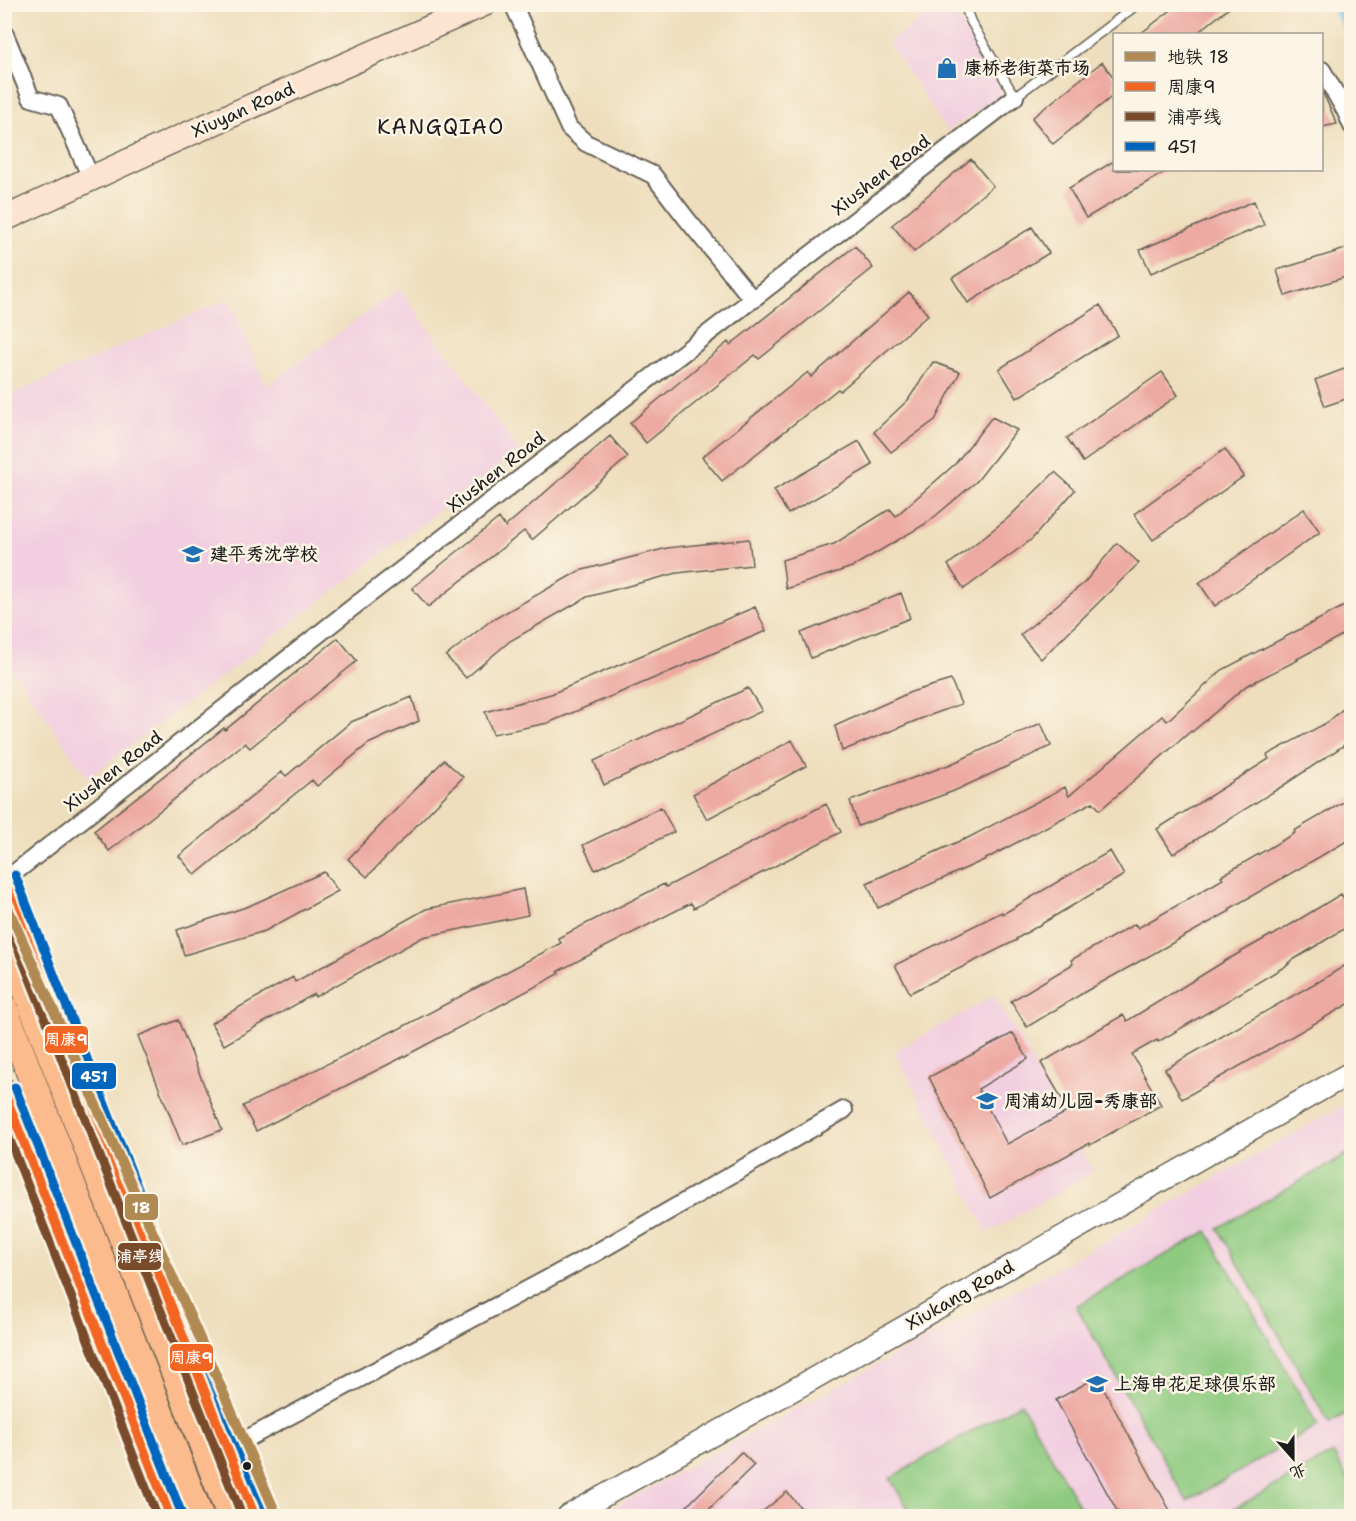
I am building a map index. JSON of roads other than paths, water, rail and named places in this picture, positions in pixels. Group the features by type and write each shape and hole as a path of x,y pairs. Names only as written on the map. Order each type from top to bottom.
{"main road":[{"name":"Xiuyan Road","path":"4,219 170,142 484,4"},
{"path":"5,880 226,1448 255,1516"},
{"path":"4,934 230,1516"},
{"path":"4,1007 200,1516"},
{"path":"4,1091 170,1516"}],"street":[{"path":"513,4 569,128 586,143 653,175 753,299"},
{"path":"4,32 31,98 59,106 91,178"},
{"path":"1323,72 1352,126"},
{"name":"Xiushen Road","path":"5,880 357,604 1015,97"},
{"name":"Xiukang Road","path":"568,1516 1352,1072"},
{"path":"226,1448 592,1255 844,1110"}],"lane":[{"path":"964,4 971,22 1015,97 1138,4"}],"waterway":[{"path":"1338,4 1352,29"}],"metro line":[{"name":"18","path":"4,899 277,1516"}],"place":[{"name":"康桥老街菜市场","path":"947,68"},
{"name":"建平秀沈学校","path":"193,554"},
{"name":"周浦幼儿园-秀康部","path":"987,1101"},
{"name":"上海申花足球俱乐部","path":"1097,1384"}],"district":[{"name":"KANGQIAO","path":"441,127"}]}
